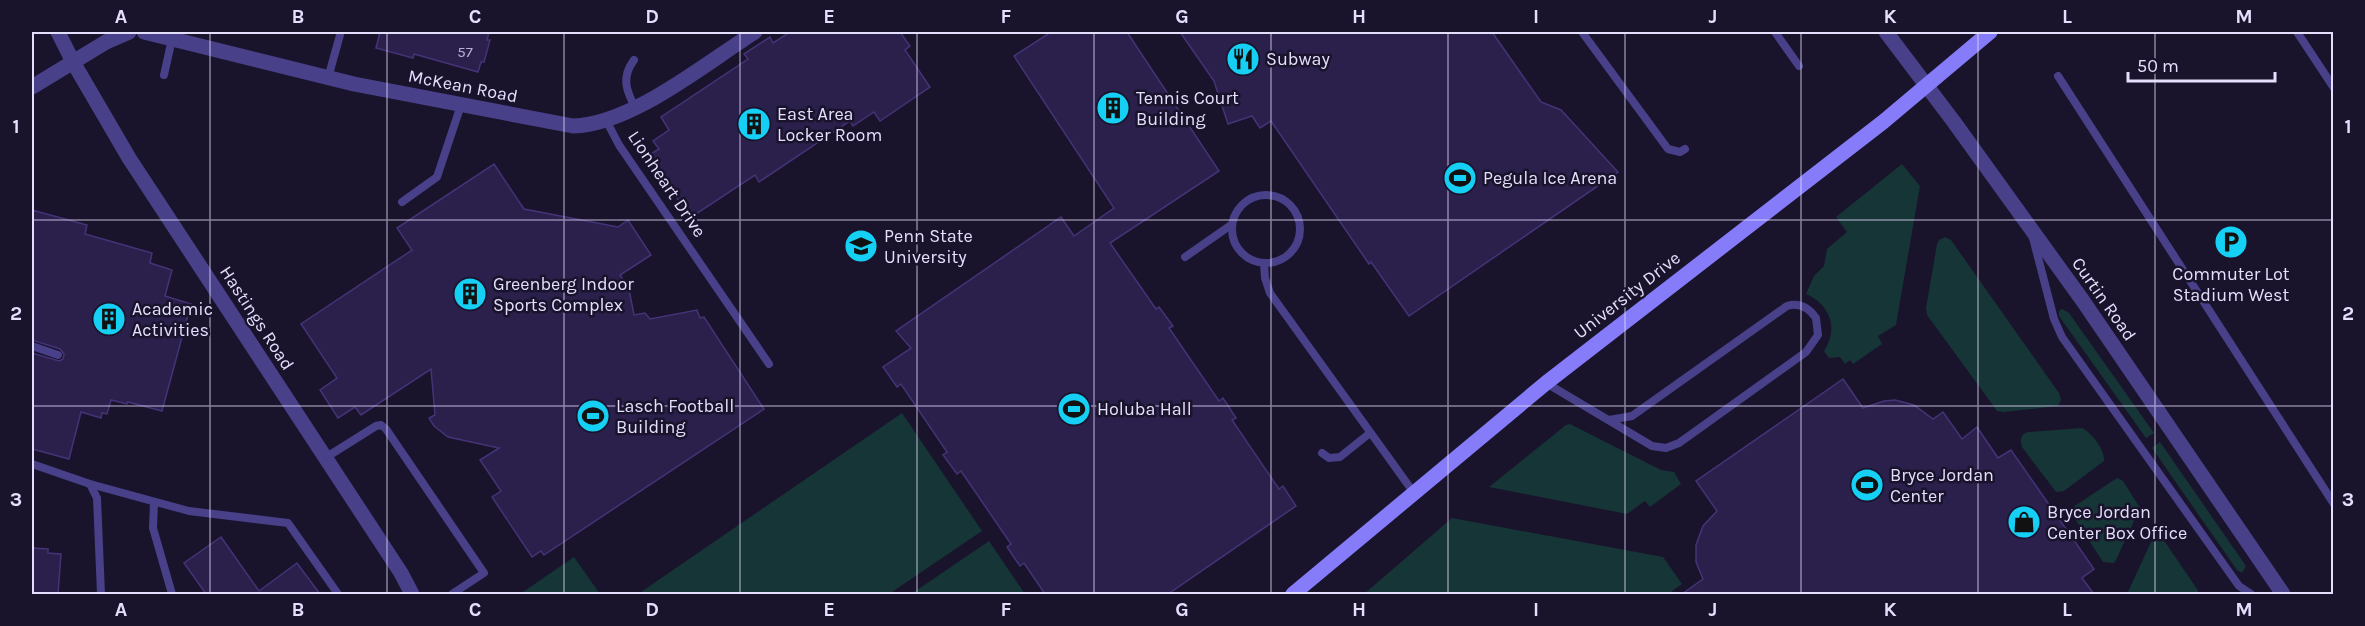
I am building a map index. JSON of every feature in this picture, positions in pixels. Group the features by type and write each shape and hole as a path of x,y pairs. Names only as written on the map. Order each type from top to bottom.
{"main road":[{"name":"University Drive","path":"1293,594 1546,383 1839,156 1990,32"}],"street":[{"name":"Hastings Road","path":"58,32 129,158 401,573 412,594"},
{"path":"32,87 106,42 129,32"},
{"name":"McKean Road","path":"144,32 328,78 565,126 607,122 636,109 755,32"},
{"name":"Curtin Road","path":"1886,32 2083,301 2283,594"}],"lane":[{"path":"1582,32 1668,149 1680,152 1685,149"},
{"path":"1775,32 1799,66"},
{"path":"2297,32 2334,88"},
{"path":"328,78 340,35"},
{"path":"164,75 172,39"},
{"path":"634,60 627,69 625,82 628,95 636,109"},
{"path":"2058,76 2334,504"},
{"path":"402,202 437,177 461,105"},
{"name":"Lionheart Drive","path":"607,122 619,145 769,364"},
{"path":"1269,195 1281,198 1292,206 1298,218 1300,231 1297,244 1289,254 1278,261 1264,263 1252,260 1241,253 1233,240 1232,225 1235,213 1244,202 1255,196 1269,195"},
{"path":"1185,257 1232,225"},
{"path":"2032,232 2054,318 2062,337 2239,586 2251,594"},
{"path":"1264,263 1265,278 1270,293 1414,493"},
{"path":"1546,383 1653,446 1666,448 1674,445 1806,352 1818,335 1816,318 1802,306 1797,304 1786,306 1632,416 1609,420"},
{"path":"32,346 58,355"},
{"path":"325,458 375,426 381,425 386,429 484,573 452,594"},
{"path":"1322,453 1329,458 1340,457 1370,433"},
{"path":"32,464 90,484 189,511 288,523 338,594"},
{"path":"90,484 97,498 101,594"},
{"path":"154,502 153,528 172,594"}],"green space":[{"path":"1902,164 1920,186 1896,325 1878,336 1882,344 1853,364 1850,360 1845,364 1840,357 1829,358 1824,351 1831,334 1830,318 1821,304 1806,294 1814,276 1824,266 1827,249 1847,232 1836,217"},
{"path":"1945,237 1951,240 2059,393 2061,400 2058,406 1997,411 1927,315 1926,308 1937,244"},
{"path":"2062,309 2069,313 2154,433 2146,438 2059,316 2059,311"},
{"path":"902,413 982,531 889,594 638,594"},
{"path":"1570,424 1661,470 1674,472 1681,484 1650,507 1645,501 1627,514 1489,487"},
{"path":"2082,428 2097,442 2104,461 2064,491 2056,492 2022,447 2021,438 2028,432"},
{"path":"2160,442 2246,566 2242,573 2237,570 2152,448"},
{"path":"2117,478 2123,481 2140,508 2114,563 2103,562 2071,513 2073,507"},
{"path":"1452,518 1663,557 1682,584 1668,594 1364,594"},
{"path":"2156,538 2165,542 2199,594 2127,594 2151,542"},
{"path":"989,541 1025,594 911,594"},
{"path":"574,557 600,594 520,594"}],"building":[{"path":"380,32 489,32 487,40 490,40 484,62 481,62 478,72 414,54 413,58 376,48"},
{"name":"East Area Locker Room","path":"790,32 900,32 910,46 905,50 930,87 880,121 874,112 853,126 850,121 759,182 755,175 690,218 649,155 659,149 653,141 669,130 661,117 748,59 744,54 770,37 773,43"},
{"name":"Holuba Hall","path":"1051,32 1127,32 1219,171 1110,243 1156,309 1159,307 1173,326 1169,328 1219,401 1223,398 1236,418 1232,420 1279,489 1283,486 1296,506 1168,594 1045,594 1024,563 1020,566 1007,547 1011,544 961,471 957,474 943,455 947,452 901,384 897,387 883,367 911,348 896,331 1061,217 1074,236 1114,208 1014,56"},
{"name":"Pegula Ice Arena","path":"1180,32 1492,32 1541,102 1561,110 1618,172 1409,316 1371,262 1369,264 1271,121 1260,128 1252,116 1228,124 1214,81"},
{"path":"494,164 524,209 618,227 628,220 651,255 620,275 629,289 634,315 645,313 650,319 697,310 700,318 704,317 764,409 544,555 541,551 532,557 492,497 501,491 480,460 499,448 448,437 434,426 429,418 435,415 431,369 361,415 355,407 338,418 320,390 337,378 301,324 412,250 397,228"},
{"name":"Academic Activities","path":"32,210 87,225 85,234 152,253 150,263 172,270 165,296 191,304 162,411 111,400 107,414 102,413 101,418 81,412 69,459 32,449 32,353 59,361 63,359 64,354 60,349 32,340"},
{"name":"Bryce Jordan Center","path":"1843,379 1863,408 1895,400 1914,405 1933,419 1943,412 1962,439 1977,427 1998,458 2011,450 2094,569 2082,578 2094,594 1682,594 1703,579 1696,562 1696,545 1703,526 1717,511 1696,481"},
{"path":"221,537 259,591 297,563 320,594 206,594 184,563"},
{"path":"32,548 48,549 48,553 61,554 58,594 32,594"}],"place":[{"name":"Subway","path":"1243,59"},
{"name":"Tennis Court Building","path":"1113,108"},
{"name":"East Area Locker Room","path":"754,124"},
{"name":"Pegula Ice Arena","path":"1460,178"},
{"name":"Commuter Lot Stadium West","path":"2231,242"},
{"name":"Penn State University","path":"861,246"},
{"name":"Greenberg Indoor Sports Complex","path":"470,294"},
{"name":"Academic Activities","path":"109,319"},
{"name":"Holuba Hall","path":"1074,409"},
{"name":"Lasch Football Building","path":"593,416"},
{"name":"Bryce Jordan Center","path":"1867,485"},
{"name":"Bryce Jordan Center Box Office","path":"2024,522"}]}
